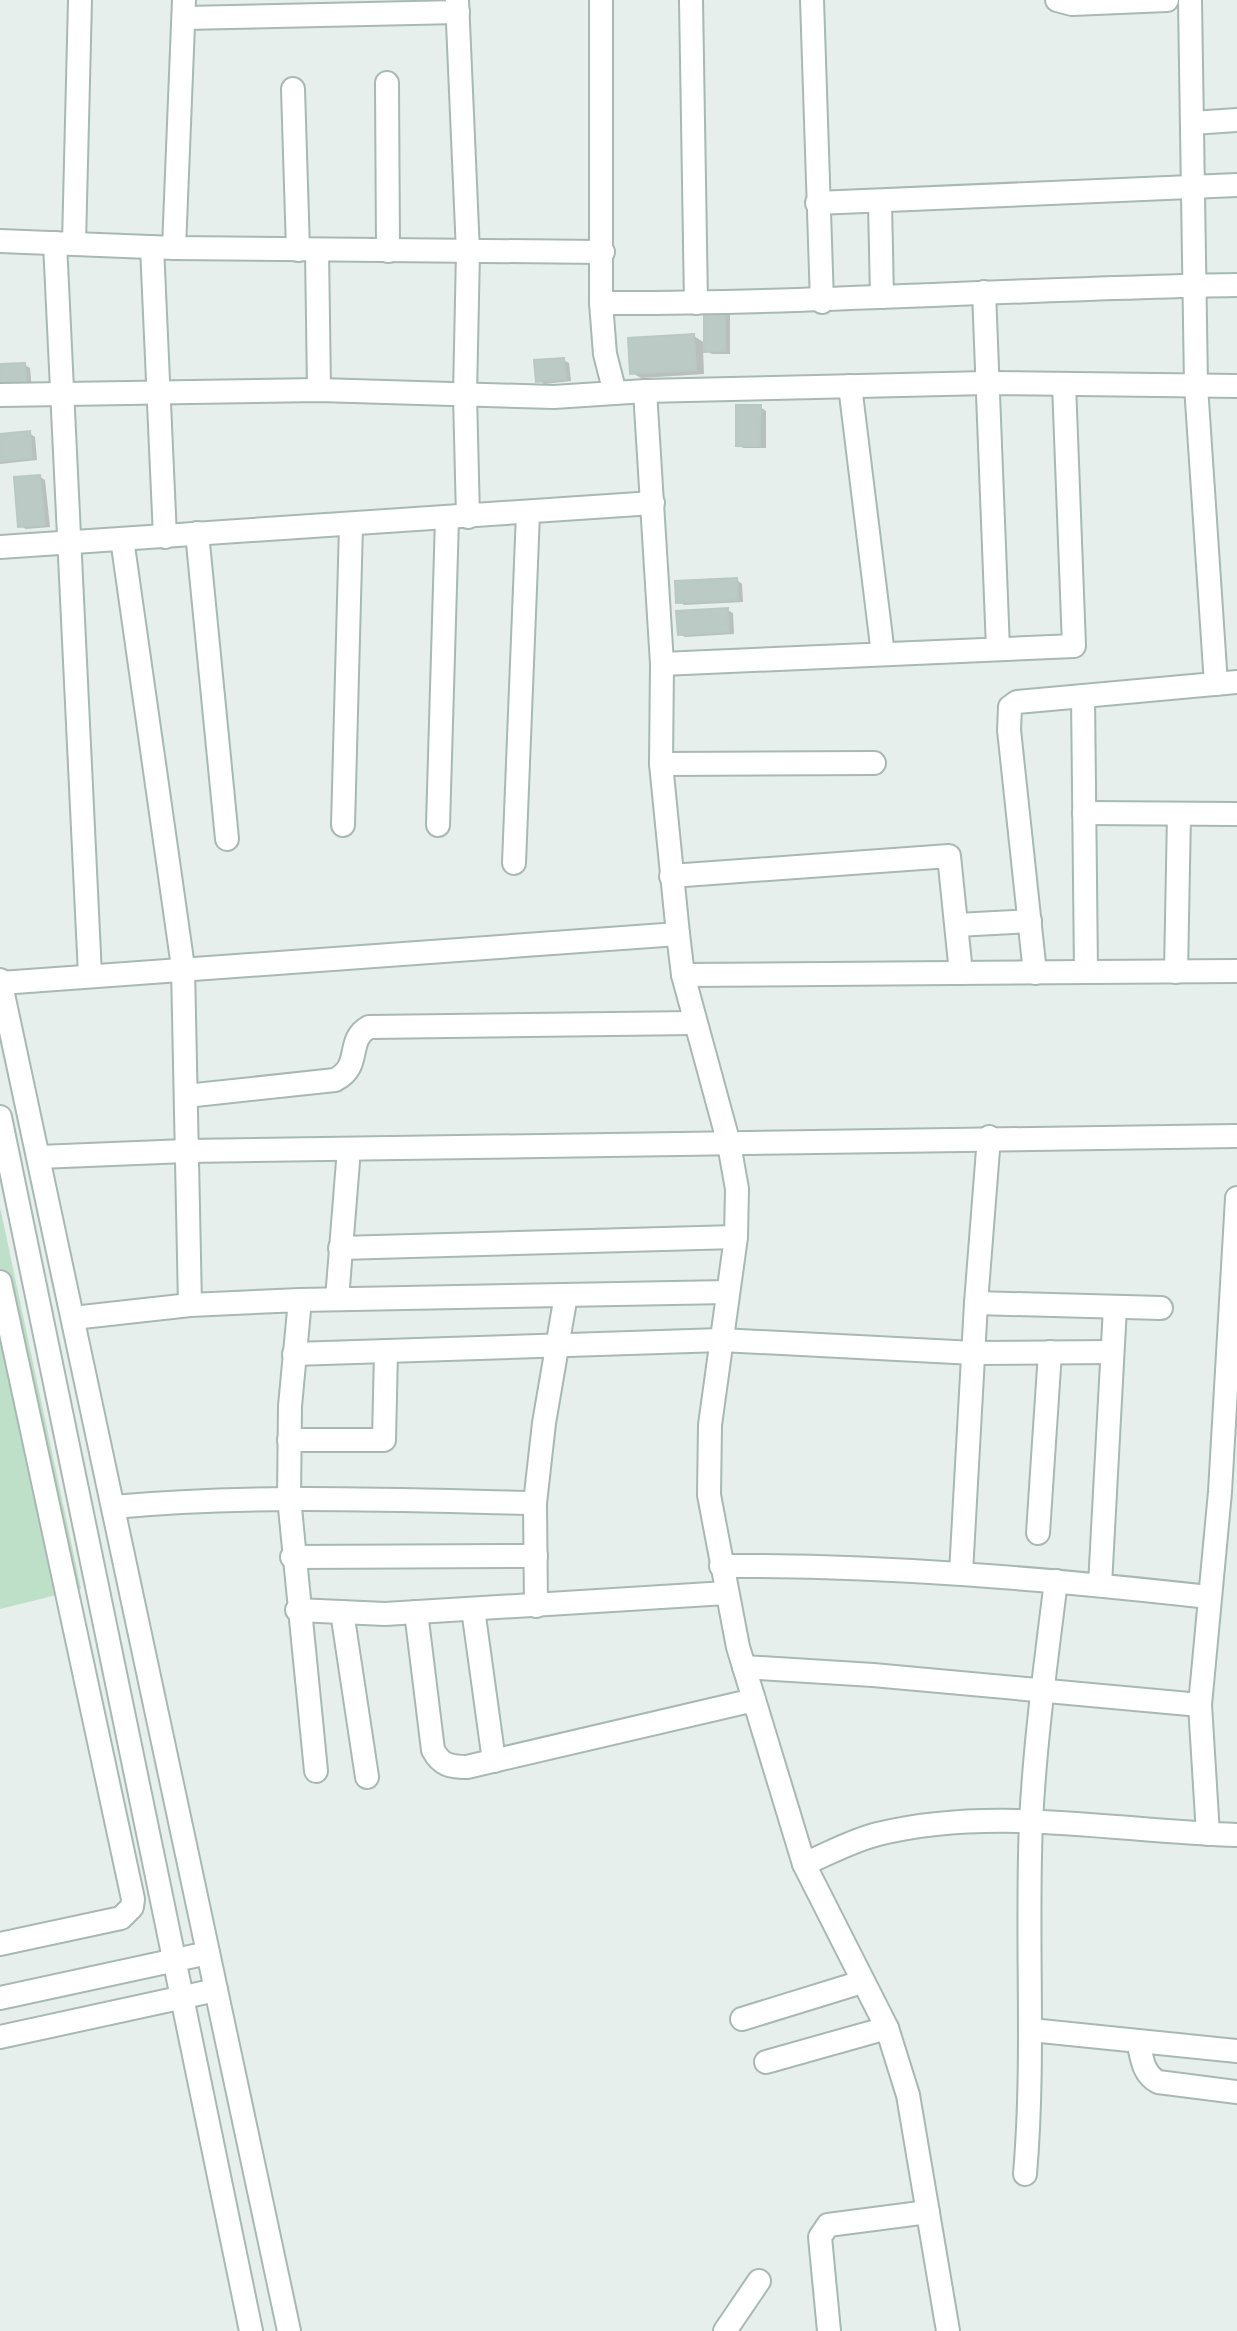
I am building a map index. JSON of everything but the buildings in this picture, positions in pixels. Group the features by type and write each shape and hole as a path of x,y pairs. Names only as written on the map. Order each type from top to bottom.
{"street":[{"path":"80,0 64,243 61,395 90,975"},
{"path":"601,0 601,303 605,354 615,393"},
{"path":"691,0 696,303"},
{"path":"812,0 822,302"},
{"path":"1057,0 1072,4 1167,0"},
{"path":"1035,973 1007,717 1010,707 1017,702 1227,683 1196,386 1190,0"},
{"path":"165,537 156,392 163,248 184,9 458,6 468,252 465,395 438,825"},
{"path":"387,83 388,251"},
{"path":"293,89 319,390"},
{"path":"1192,123 1237,120"},
{"path":"817,203 1237,185"},
{"path":"880,202 882,297"},
{"path":"0,241 163,248 603,252"},
{"path":"601,303 822,302 984,292 1237,285"},
{"path":"984,292 998,649"},
{"path":"0,395 319,390 554,397 645,391 987,383 1237,386"},
{"path":"662,664 1074,646 1064,384"},
{"path":"850,386 883,654"},
{"path":"645,391 662,664 661,764 671,876 683,975 729,1144 737,1189 736,1237 710,1425 709,1495 726,1593 744,1667 804,1864 887,2028 908,2095 948,2331"},
{"path":"0,547 653,503"},
{"path":"514,863 528,513"},
{"path":"343,825 351,525"},
{"path":"197,533 227,839"},
{"path":"122,539 183,967 190,1305"},
{"path":"1083,696 1086,972"},
{"path":"661,764 874,763"},
{"path":"1084,813 1237,814"},
{"path":"1176,972 1179,814"},
{"path":"671,876 949,856 961,973"},
{"path":"957,925 1030,921"},
{"path":"289,2331 0,981 678,934"},
{"path":"683,975 1237,971"},
{"path":"186,1096 335,1080 347,1074 353,1064 356,1041 369,1027 695,1023"},
{"path":"0,1117 251,2331"},
{"path":"39,1157 186,1151 729,1144 989,1137 1237,1136"},
{"path":"961,1573 989,1137"},
{"path":"337,1299 349,1149"},
{"path":"1208,1834 1200,1705 1220,1492 1237,1198"},
{"path":"340,1248 736,1237"},
{"path":"0,1282 133,1899 132,1907 121,1918 0,1944"},
{"path":"73,1318 190,1305 300,1300 728,1292"},
{"path":"536,1606 535,1503 566,1295"},
{"path":"300,1300 289,1440 289,1498 297,1610 316,1771"},
{"path":"976,1303 1161,1308"},
{"path":"1100,1585 1115,1307"},
{"path":"294,1354 721,1340 974,1353 1112,1352"},
{"path":"289,1440 384,1440 386,1351"},
{"path":"1038,1533 1050,1352"},
{"path":"113,1507 198,1499 289,1498 535,1503"},
{"path":"292,1557 536,1556"},
{"path":"721,1566 830,1566 961,1573 1209,1597"},
{"path":"1025,2174 1031,2104 1031,1823 1042,1690 1056,1581"},
{"path":"297,1610 416,1612 726,1593"},
{"path":"473,1609 494,1761"},
{"path":"342,1612 367,1777"},
{"path":"416,1612 433,1750 440,1762 452,1767 494,1761 754,1700"},
{"path":"744,1667 1200,1705"},
{"path":"804,1864 891,1831 937,1823 1031,1823 1237,1835"},
{"path":"0,1998 208,1953"},
{"path":"742,2019 862,1982"},
{"path":"0,2037 216,1990"},
{"path":"766,2062 887,2028"},
{"path":"1031,2030 1237,2051"},
{"path":"1138,2041 1143,2067 1149,2077 1158,2082 1237,2092"},
{"path":"829,2331 820,2237 828,2225 928,2212"},
{"path":"725,2331 759,2281"}],"green space":[{"path":"0,1207 81,1589 0,1609"}]}
